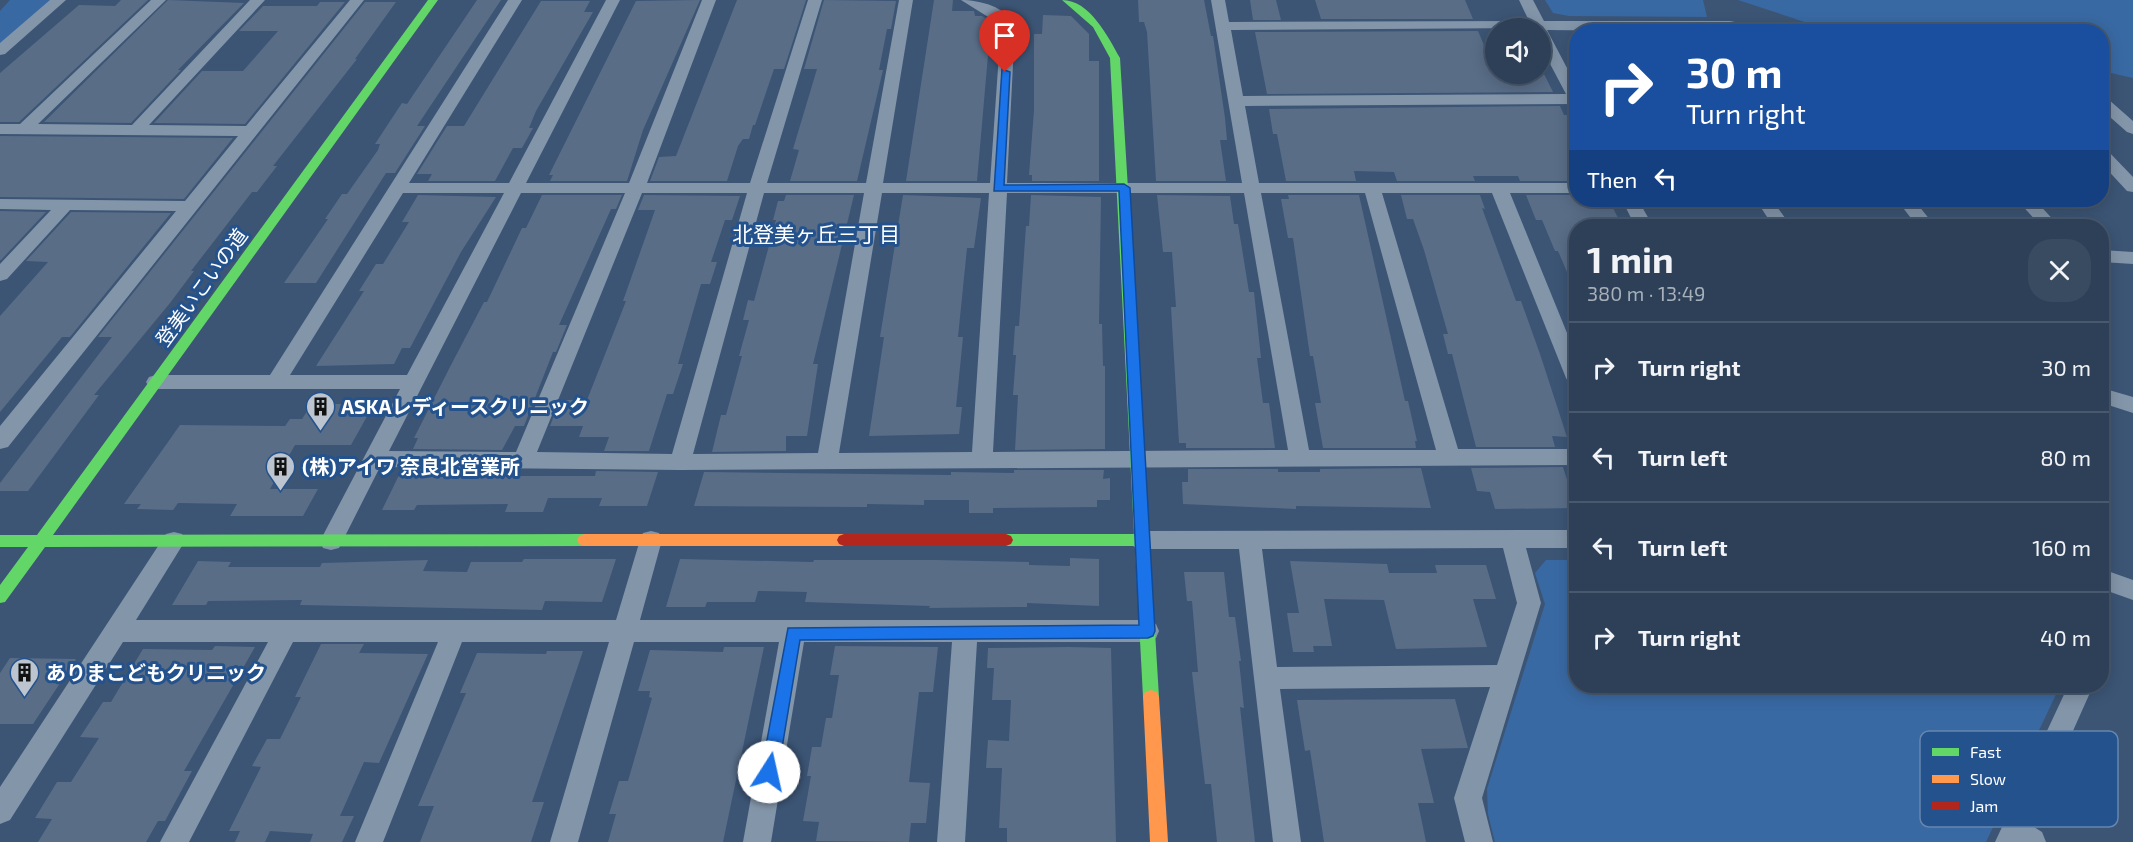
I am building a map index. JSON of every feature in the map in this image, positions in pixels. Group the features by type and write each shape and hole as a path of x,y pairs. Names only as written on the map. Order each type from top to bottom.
{"street":[{"path":"0,51 59,0"},
{"path":"24,129 159,0"},
{"path":"137,129 258,0"},
{"path":"0,441 357,0"},
{"name":"登美いこいの道","path":"0,597 433,0"},
{"path":"276,381 394,188 515,0"},
{"path":"331,541 376,459 613,0"},
{"path":"524,460 636,189 709,0"},
{"path":"680,462 757,189 815,0"},
{"path":"827,461 906,0"},
{"path":"968,0 1005,19 1008,25 982,460"},
{"path":"1067,0 1096,23 1111,46 1115,58 1160,842"},
{"path":"1218,0 1300,459"},
{"path":"1526,0 1534,18"},
{"path":"1223,26 1485,28"},
{"path":"1551,28 1569,28"},
{"path":"1551,51 1569,86"},
{"path":"1237,100 1569,99"},
{"path":"2109,108 2133,129"},
{"path":"0,129 250,131"},
{"path":"2109,163 2133,187"},
{"path":"2115,169 2133,169"},
{"path":"394,188 1569,188"},
{"path":"1372,188 1449,456"},
{"path":"1499,188 1569,361"},
{"path":"0,204 188,206"},
{"path":"0,275 65,205"},
{"path":"1911,207 1920,219"},
{"path":"2032,207 2044,219"},
{"path":"2109,256 2133,258"},
{"path":"156,382 415,382"},
{"path":"2109,397 2133,405"},
{"path":"376,459 680,462 1300,459 1449,456 1569,458"},
{"path":"0,541 1569,538"},
{"path":"1479,842 1468,798 1528,603 1512,539"},
{"path":"564,842 651,540"},
{"path":"1250,540 1287,842"},
{"path":"0,811 174,541"},
{"path":"2109,581 2133,590"},
{"path":"114,631 793,633 1148,631"},
{"path":"369,842 454,632"},
{"path":"951,842 965,632"},
{"path":"174,842 285,633"},
{"path":"757,842 793,633"},
{"path":"1266,678 1506,676"},
{"path":"2062,731 2077,693"}],"shaded area":[{"path":"10,0 53,0 0,46 0,11"},
{"path":"1545,0 1703,0 1707,17 1569,16 1553,13"},
{"path":"1738,0 2133,0 2133,78 2109,73 2109,24 1811,24"},
{"path":"1546,560 1569,560 1569,693 2057,693 2039,731 1920,731 1920,827 1993,827 1986,842 1495,842 1488,814 1487,789 1545,604 1535,573"}],"building":[{"path":"121,0 148,0 19,122 0,122 0,73 79,5 115,6"},
{"path":"168,0 244,3 178,70 181,70 131,123 44,122"},
{"path":"477,0 501,0 417,126 425,126 395,173 386,173 316,283 284,283 328,219 325,219 342,194 347,194 378,150 380,144 375,144 402,103 407,104"},
{"path":"700,0 643,130 627,181 550,181 553,175 549,175 636,1"},
{"path":"737,0 806,0 784,69 774,69 755,125 753,125 749,139 743,139 738,146 727,181 650,181 659,157 676,156"},
{"path":"824,0 896,1 891,29 887,29 879,70 883,70 857,181 790,181 799,150 793,149 817,69 804,69"},
{"path":"934,0 953,0 952,11 974,11 975,16 982,16 991,21 977,181 906,181"},
{"path":"1138,0 1204,0 1211,36 1213,36 1225,118 1227,140 1220,140 1226,181 1156,181 1147,32 1144,22 1139,22"},
{"path":"1250,0 1276,0 1281,20 1253,20"},
{"path":"1315,0 1465,0 1473,19 1321,19"},
{"path":"541,1 590,1 584,12 593,12 536,111 529,128 533,128 522,148 513,148 495,181 428,181 432,174 417,174 447,126 464,126"},
{"path":"320,2 345,2 245,124 154,123 202,71 243,71 278,31 239,31 263,6 317,6"},
{"path":"365,2 396,2 355,59 357,59 273,166 277,166 257,192 252,192 191,271 194,271 170,303 94,395 99,395 28,491 0,491 0,483 112,337 98,337"},
{"path":"1043,15 1071,16 1089,34 1089,61 1099,61 1099,181 1032,181 1032,175 1029,175 1034,110 1034,34 1042,34"},
{"path":"1478,31 1485,48 1485,84 1549,84 1553,92 1267,94 1255,32"},
{"path":"1560,106 1564,115 1569,117 1569,181 1520,181 1518,176 1473,176 1475,181 1397,181 1394,172 1354,171 1356,181 1286,181 1277,134 1273,134 1269,109"},
{"path":"0,136 233,138 184,199 0,197"},
{"path":"418,195 496,197 461,252 410,348 402,348 394,364 316,366 364,291 359,291 376,264 383,264 409,222 402,222"},
{"path":"542,195 622,195 616,209 611,209 559,325 567,325 556,352 553,352 524,426 515,426 502,450 413,449 418,438 414,438 451,365 484,302 487,302 522,228 526,228"},
{"path":"644,195 740,196 732,220 725,220 711,262 717,262 710,284 701,284 678,364 683,364 673,394 667,394 649,451 604,451 609,437 579,437 583,426 550,426 560,400 587,400 626,301 623,301 655,210 638,210"},
{"path":"786,195 854,195 813,364 818,364 807,436 786,436 786,451 712,452 721,415 726,415 742,356 739,356 749,320 743,320 748,300 754,301 776,220 773,220 778,201 784,201"},
{"path":"903,195 981,198 974,248 967,248 958,337 963,337 956,407 962,407 959,434 869,436 884,337 880,337"},
{"path":"1031,195 1101,197 1099,324 1102,324 1103,366 1105,366 1105,449 1015,450 1018,395 1013,395 1016,355 1013,355 1015,326 1019,326 1026,226 1029,226"},
{"path":"1157,195 1230,196 1234,224 1238,224 1249,292 1254,292 1261,358 1257,358 1263,403 1269,403 1275,448 1186,448 1186,443 1179,443 1171,307 1176,307 1172,252 1163,252"},
{"path":"1288,195 1359,195 1405,401 1408,401 1417,441 1415,441 1416,448 1323,448 1315,403 1321,403 1313,356 1310,356 1293,238 1288,238 1281,199 1289,199"},
{"path":"1401,195 1480,195 1485,209 1482,208 1516,301 1521,301 1567,437 1552,436 1555,447 1476,447 1452,354 1448,354 1443,334 1448,334 1424,250 1413,219 1407,219"},
{"path":"1526,195 1569,195 1569,207 1612,207 1618,219 1569,219 1569,277 1542,220 1536,220"},
{"path":"0,211 46,212 1,260 0,260"},
{"path":"71,212 171,213 70,337 62,337 0,412 0,316 48,262 26,261"},
{"path":"312,404 374,404 351,445 295,445 270,489 318,489 303,516 230,516 237,504 178,503 173,510 137,509 141,504 124,504 180,425 285,426 290,419 302,419"},
{"path":"1563,467 1569,486 1569,508 1495,509 1490,492 1477,491 1471,468"},
{"path":"1421,468 1431,508 1296,506 1296,509 1183,504 1182,482 1188,482 1188,469 1278,469 1278,472 1320,472 1320,469"},
{"path":"402,469 493,470 490,476 595,476 596,471 658,472 647,506 599,506 602,498 548,498 543,512 505,512 508,504 417,505 414,510 382,510"},
{"path":"1014,470 1104,470 1103,479 1110,478 1110,500 1097,500 1097,507 993,508 993,513 969,513 969,500 924,500 924,505 867,504 867,507 694,506 704,472 951,475 951,472 1014,473"},
{"path":"1070,558 1099,559 1099,606 1027,603 1027,607 929,608 930,606 805,602 807,592 758,591 755,602 707,602 705,607 666,607 680,559 813,562 814,560 935,560 1029,562 1029,565 1070,566"},
{"path":"524,559 616,559 602,602 545,601 542,610 300,605 302,600 208,601 206,605 172,605 198,561 231,562 228,567 320,567 322,563 428,560 423,571 467,572 471,562 522,562"},
{"path":"1290,561 1387,564 1389,573 1437,573 1435,565 1486,565 1496,599 1473,599 1487,647 1396,649 1384,600 1324,599 1332,646 1313,646 1314,652 1293,652 1287,613 1299,613"},
{"path":"1184,572 1224,572 1229,617 1235,617 1241,661 1239,661 1244,708 1240,707 1255,842 1217,842 1211,784 1205,784 1192,672 1198,672 1192,601 1187,601"},
{"path":"321,644 364,644 359,653 428,654 379,763 364,762 340,816 354,816 342,842 310,842 313,834 270,831 265,842 235,842 240,831 229,831 261,767 252,766 267,739 280,739 301,697 295,697"},
{"path":"215,646 255,647 184,771 192,771 165,821 158,821 146,842 38,842 52,819 35,818 57,782 71,782 99,738 80,737 103,702 111,702 143,649 212,650"},
{"path":"835,646 938,647 933,692 919,692 909,782 930,783 926,823 911,823 909,842 816,841 819,822 803,821 811,776 807,776 812,747 821,747 826,718 832,718 839,675 830,675"},
{"path":"724,647 764,647 723,842 608,842 616,814 609,814 619,781 628,781 652,698 649,697 650,691 638,691 650,650 723,652"},
{"path":"988,648 1111,648 1116,842 1007,842 1007,828 999,828 1002,768 986,768 988,740 1009,741 1011,700 992,700 994,668 987,668"},
{"path":"547,651 583,651 532,802 544,802 531,842 420,842 434,806 418,806 466,693 460,693 477,653 546,654"},
{"name":"ありまこどもクリニック","path":"10,658 76,659 33,724 0,724 0,673"},
{"path":"1455,699 1468,748 1421,749 1434,803 1418,803 1426,842 1324,842 1310,750 1305,751 1297,700"}],"traffic: fast":[{"path":"0,597 433,0"},
{"path":"1067,0 1097,25 1115,58 1151,697"},
{"path":"0,541 584,540"},
{"path":"1006,540 1142,540"}],"traffic: slow":[{"path":"584,540 844,540"},
{"path":"1151,697 1159,842"}],"traffic: jam":[{"path":"844,540 1006,540"}],"place":[{"name":"ASKAレディースクリニック","path":"320,432"},
{"name":"(株)アイワ 奈良北営業所","path":"281,492"},
{"name":"ありまこどもクリニック","path":"25,698"}],"district":[{"name":"北登美ヶ丘三丁目","path":"816,233"}],"route":[{"path":"769,772 793,633 1148,631 1124,188 998,188 1005,72"}]}
